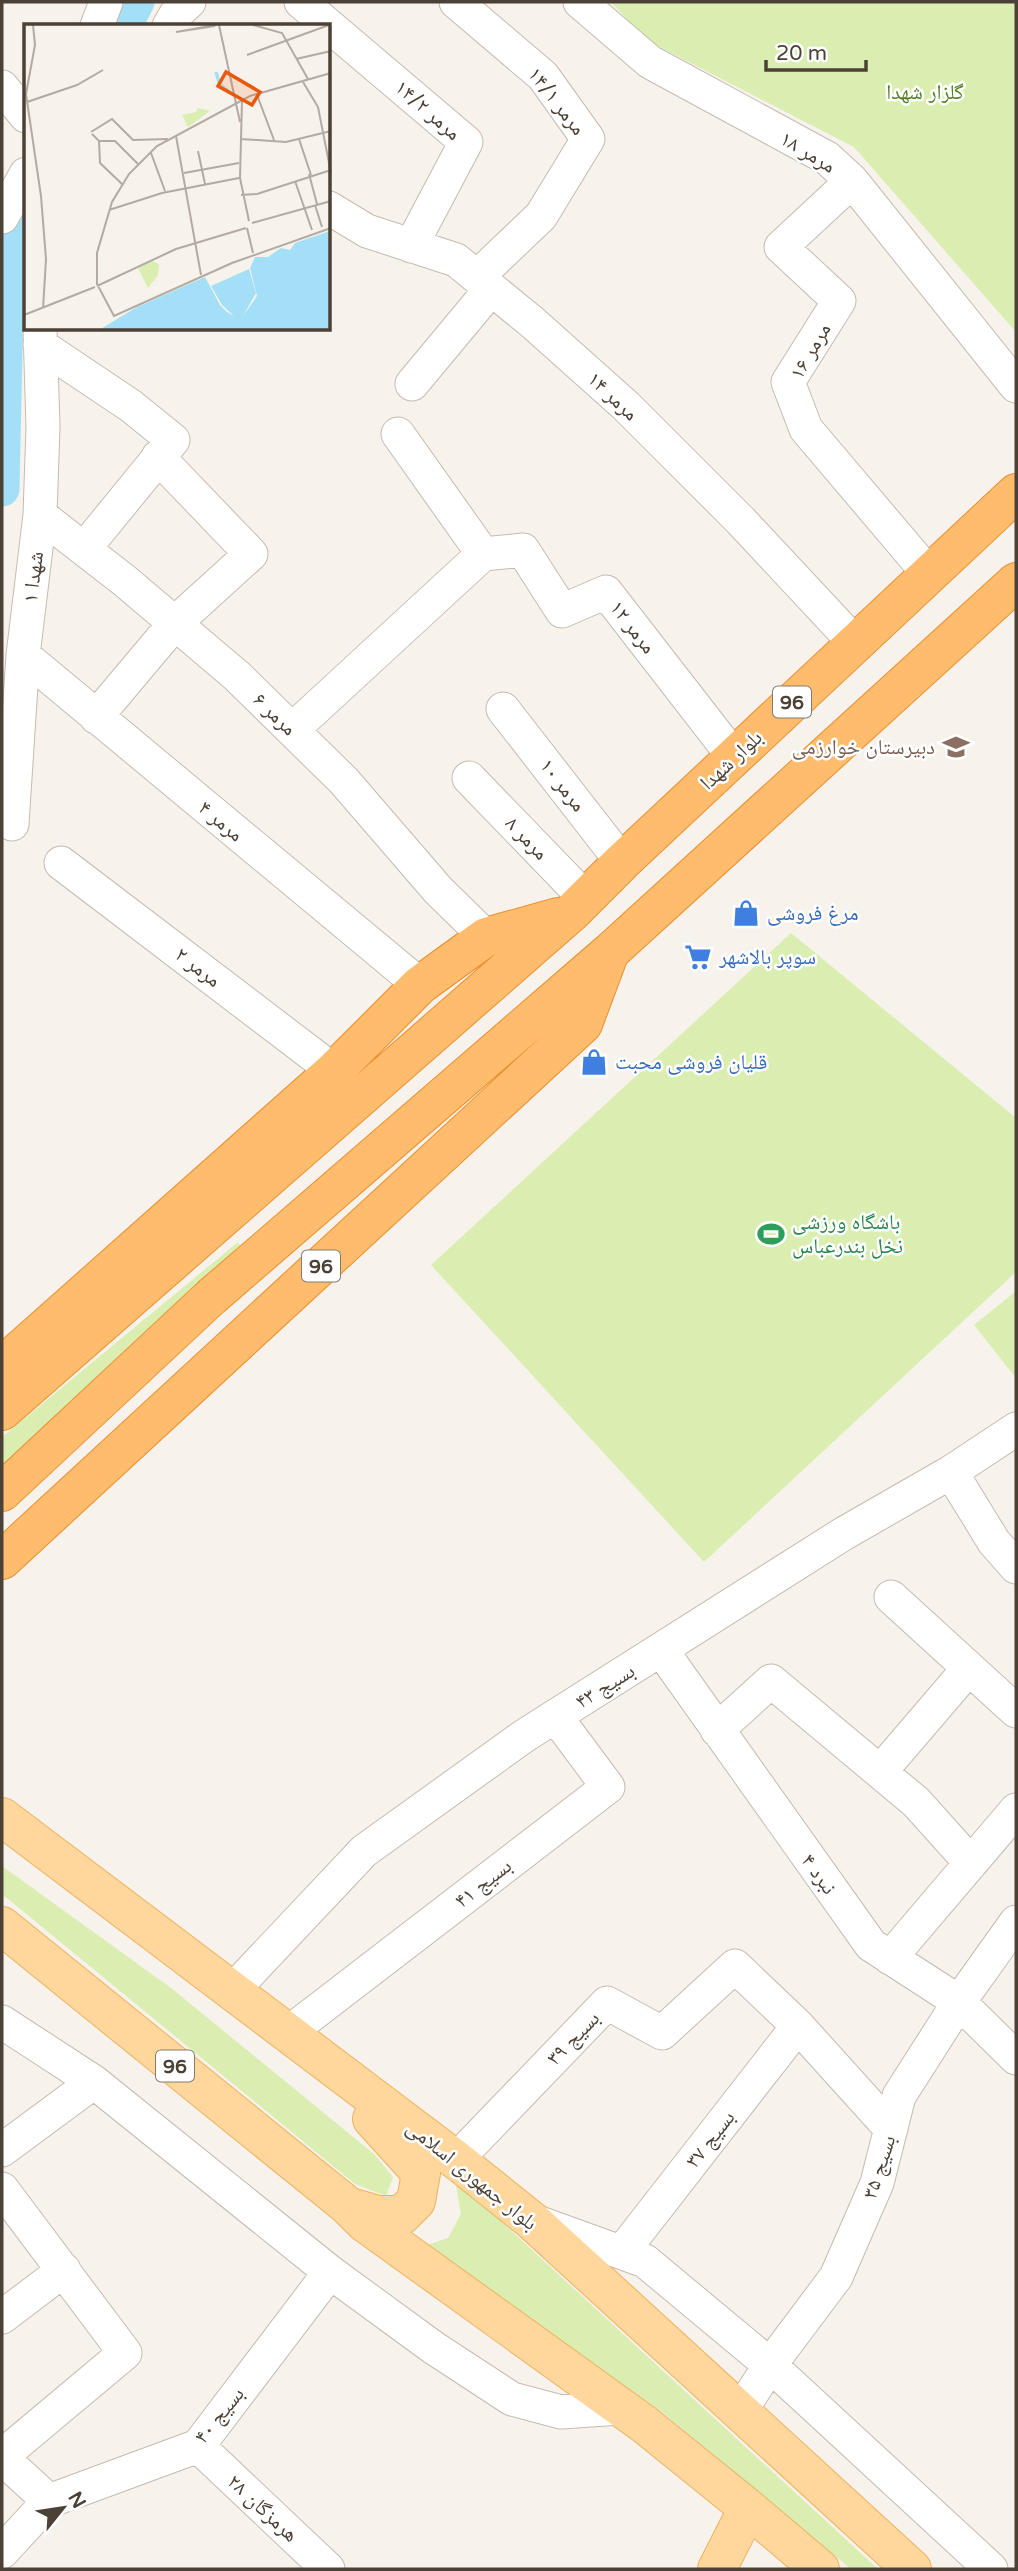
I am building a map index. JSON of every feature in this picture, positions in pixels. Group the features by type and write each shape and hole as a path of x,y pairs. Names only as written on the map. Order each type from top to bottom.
{"highway":[{"name":"بلوار شهدا","path":"2,1411 578,906 1016,493"},
{"name":"96","path":"2,1560 583,1024 610,952 1016,582"},
{"name":"96","path":"2,1366 334,1071 420,985 486,937 578,906"},
{"path":"2,1492 211,1297 610,952"}],"main road":[{"name":"بلوار جمهوری اسلامی","path":"2,1817 456,2160 531,2220 912,2569"},
{"name":"96","path":"2,1926 348,2206 378,2215 402,2215 416,2201 421,2173 394,2141 288,2033"},
{"path":"348,2206 365,2223 621,2408 748,2508 820,2569"},
{"path":"717,2569 748,2508"}],"street":[{"path":"98,24 106,2"},
{"path":"170,24 188,2"},
{"name":"مرمر ۱۴/۲","path":"301,2 327,24"},
{"name":"مرمر ۱۴/۱","path":"456,2 542,76 588,139 541,216 484,283"},
{"name":"مرمر ۱۸","path":"580,2 650,62 827,158 852,181 1016,386"},
{"name":"مرمر ۱۴/۲","path":"331,27 466,142 411,246"},
{"path":"2,87 24,114"},
{"path":"2,217 24,178"},
{"name":"مرمر ۱۶","path":"852,181 781,247 839,301 789,382 806,429 929,573"},
{"name":"مرمر ۱۴","path":"331,209 367,231 456,260 532,322 626,406 741,521 855,643"},
{"path":"412,384 484,283"},
{"path":"40,337 173,440 84,550"},
{"name":"شهدا ۱","path":"12,824 23,655 40,515 43,427 40,337"},
{"path":"292,730 483,555 398,434"},
{"path":"96,717 175,623 251,554 158,457"},
{"name":"مرمر ۶","path":"40,515 237,676 344,781 438,890 486,937"},
{"name":"مرمر ۱۲","path":"483,555 523,550 562,611 606,592 734,757"},
{"name":"مرمر ۴","path":"23,655 420,985"},
{"name":"مرمر ۱۰","path":"503,709 622,862"},
{"name":"مرمر ۸","path":"469,778 578,906"},
{"name":"مرمر ۲","path":"61,863 334,1071"},
{"name":"بسیج ۴۳","path":"232,1991 364,1851 524,1736 843,1534 951,1472 1016,1429"},
{"path":"951,1472 994,1542 1016,1567"},
{"path":"891,1597 1016,1711"},
{"name":"نبرد ۴","path":"662,1651 871,1945 959,2003 1016,2058"},
{"path":"880,1772 968,1668"},
{"path":"717,1730 771,1681 916,1802 970,1861"},
{"name":"بسیج ۴۱","path":"288,2033 608,1787 556,1717"},
{"path":"890,1958 1016,1810"},
{"name":"بسیج ۳۵","path":"740,2412 770,2365 836,2277 877,2183 900,2096 959,2003 1016,1922"},
{"name":"بسیج ۳۹","path":"456,2160 607,2003 662,2033 735,1966 797,2026"},
{"path":"2,2022 94,2082 330,2272 434,2348 512,2399 561,2412 621,2408"},
{"path":"797,2026 891,2129"},
{"name":"بسیج ۳۷","path":"622,2252 797,2026"},
{"path":"2,2150 94,2082"},
{"path":"2,2189 125,2353 2,2457 48,2501"},
{"path":"531,2220 645,2261 770,2365 991,2569"},
{"path":"2,2317 64,2270"},
{"name":"بسیج ۴۰","path":"2,2552 48,2501 198,2446 330,2272"},
{"name":"هرمزگان ۲۸","path":"198,2446 328,2569"}],"green space":[{"name":"گلزار شهدا","path":"611,2 1016,2 1016,332 854,147 646,40"},
{"path":"791,933 1016,1118 1016,1272 704,1562 431,1265"},
{"path":"238,1242 254,1267 2,1497 2,1437"},
{"path":"1016,1291 1016,1378 974,1325"},
{"path":"2,1866 171,1988 374,2154 393,2177 386,2196 355,2184 2,1894"},
{"path":"455,2179 878,2569 851,2569 663,2413 424,2246 448,2238 461,2214"}],"waterway":[{"path":"125,24 137,2"},
{"path":"2,489 7,258 24,221"}],"place":[{"name":"دبیرستان خوارزمی","path":"956,747"},
{"name":"مرغ فروشی","path":"746,913"},
{"name":"سوپر بالاشهر","path":"698,957"},
{"name":"قلیان فروشی محبت","path":"594,1062"},
{"name":"باشگاه ورزشی نخل بندرعباس","path":"771,1234"}]}
